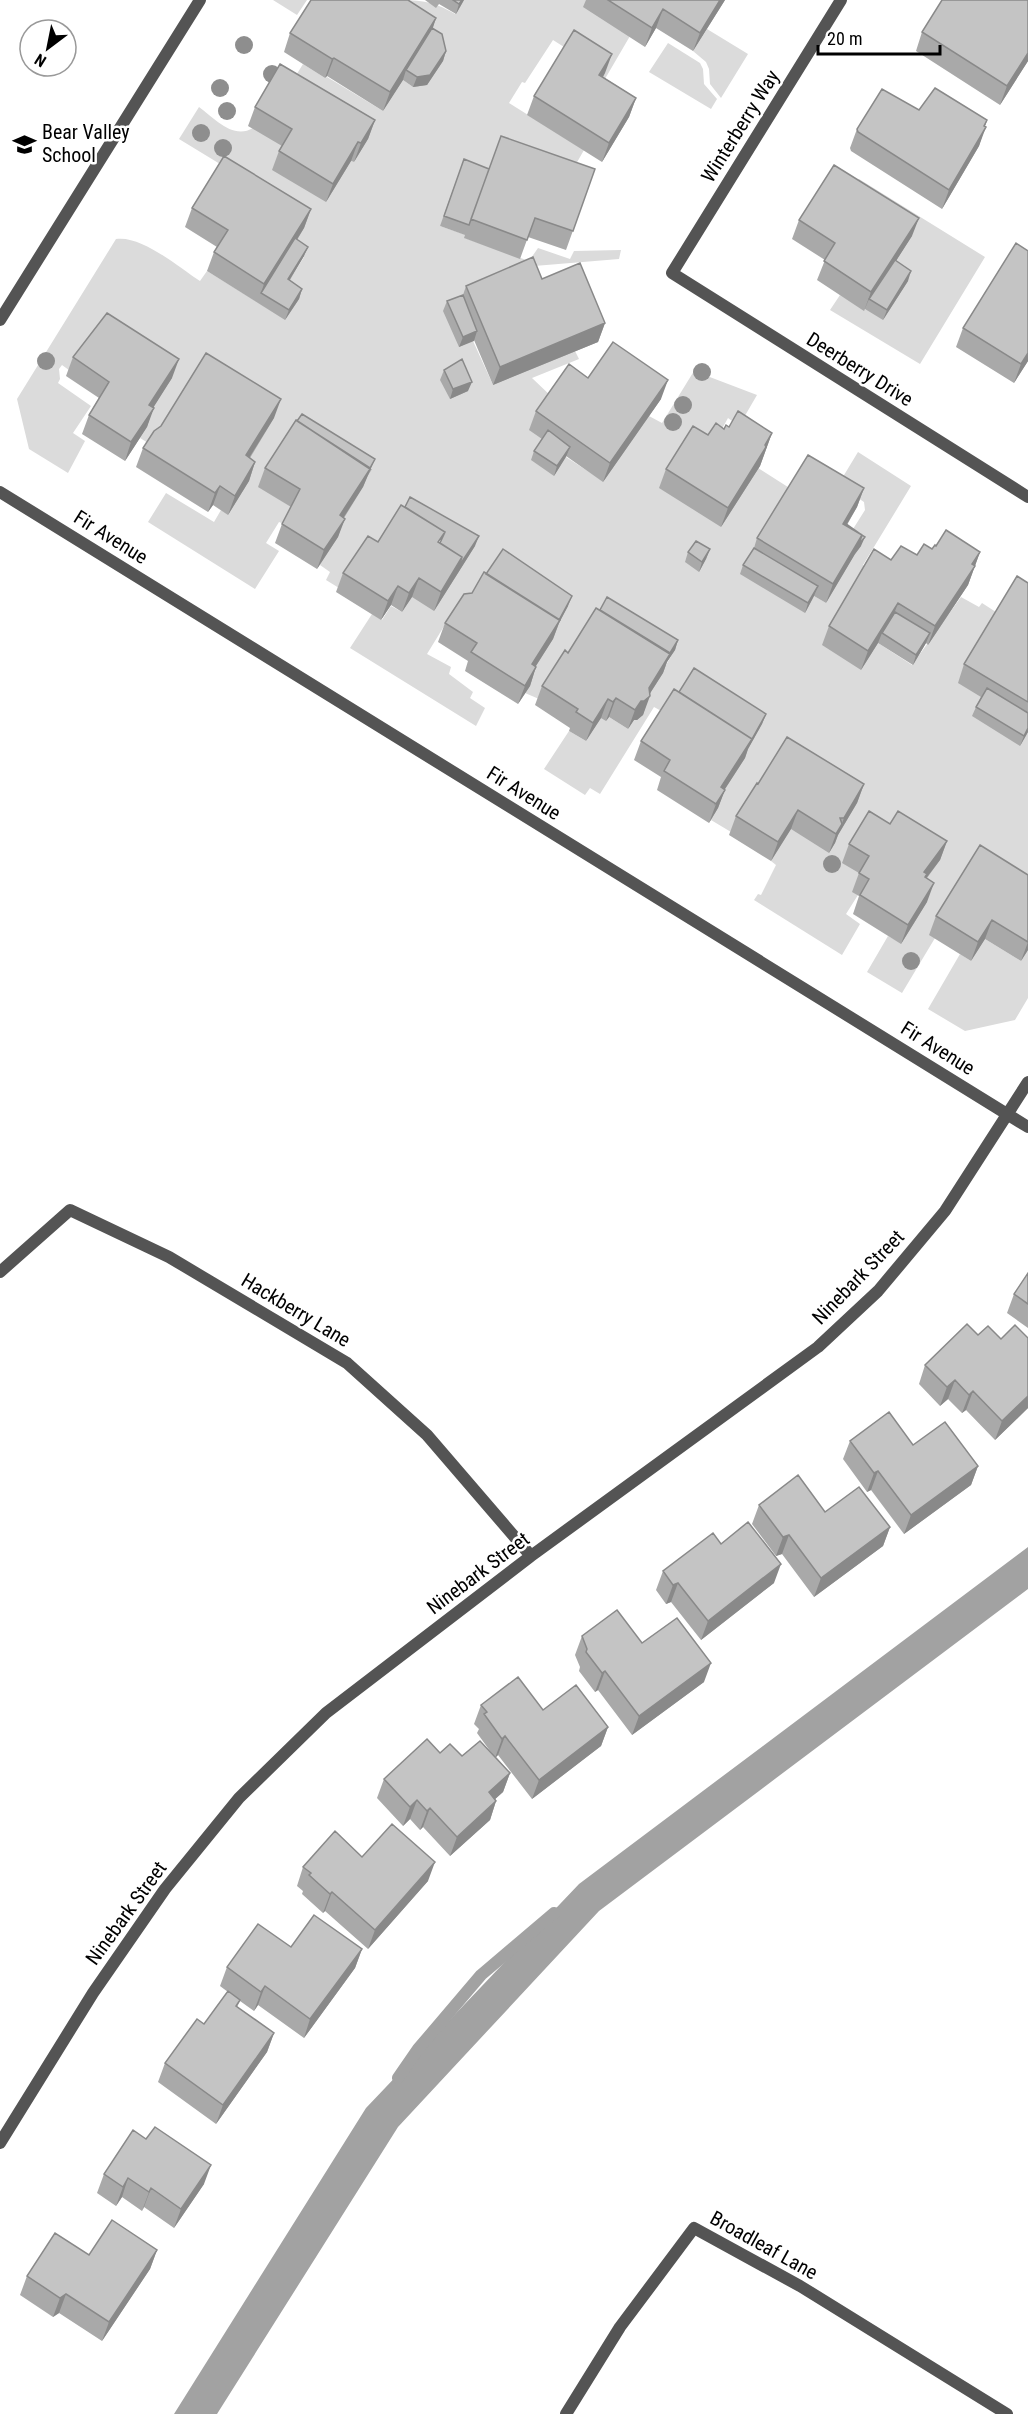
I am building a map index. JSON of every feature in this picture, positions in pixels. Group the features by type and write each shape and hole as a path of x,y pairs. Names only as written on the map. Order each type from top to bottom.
{"street":[{"path":"0,320 200,0"},
{"name":"Winterberry Way","path":"672,273 841,0"},
{"name":"Deerberry Drive","path":"672,273 1028,497"},
{"name":"Fir Avenue","path":"0,492 1028,1127"},
{"name":"Ninebark Street","path":"0,2143 93,1993 165,1889 239,1798 326,1713 531,1556 818,1347 878,1291 945,1211 1028,1082"},
{"name":"Hackberry Lane","path":"0,1272 70,1210 170,1257 347,1363 427,1435 531,1556"},
{"name":"Broadleaf Lane","path":"566,2414 620,2327 694,2228 800,2286 1007,2414"}],"shaded area":[{"path":"273,0 307,0 297,15"},
{"path":"391,0 424,2 455,14 464,0 588,0 630,36 595,96 593,94 605,73 553,40 509,103 584,150 567,180 485,179 440,226 466,235 465,238 529,261 538,248 570,259 574,251 621,250 619,259 510,268 459,346 473,341 493,385 575,351 579,359 532,378 552,397 544,439 553,475 566,457 603,481 649,416 662,423 694,371 757,395 739,426 728,418 713,445 758,468 791,489 804,612 814,596 826,603 855,554 848,537 865,510 864,502 838,485 858,452 911,486 863,565 867,568 878,643 912,665 961,597 979,607 982,603 999,614 983,698 1020,745 1028,732 1028,898 929,934 935,938 902,993 867,972 888,936 901,943 927,902 862,875 858,895 846,914 860,924 842,955 754,900 758,894 761,895 776,865 771,861 791,829 833,837 857,803 731,832 711,820 714,806 745,757 654,707 600,794 590,788 585,795 544,769 569,731 586,741 601,718 609,717 628,729 634,720 637,720 674,651 539,699 525,693 477,591 454,610 427,654 451,667 449,674 473,692 470,698 485,708 476,726 350,648 372,614 382,620 391,606 402,612 412,597 455,576 475,546 396,525 339,588 326,580 330,572 320,565 333,534 363,487 258,486 293,508 284,524 279,522 266,543 279,551 255,589 148,522 166,493 214,522 221,510 228,514 239,474 274,418 153,446 140,438 147,427 62,365 59,369 58,383 91,406 73,433 85,441 68,473 29,449 17,399 116,239 126,239 148,247 200,281 207,271 285,319 298,299 284,289 304,257 243,178 179,139 199,107 231,130 246,131 253,128 354,162 368,139 295,77 303,64 383,111 403,80 413,87"},
{"path":"707,29 748,54 721,98 710,84 706,62 693,51"},
{"path":"668,43 700,63 703,69 704,84 717,99 711,109 649,72"},
{"path":"859,179 985,257 920,364 830,310 840,295 865,310 912,236 848,196"},
{"path":"985,939 1021,961 1028,950 1028,998 1015,1020 965,1031 928,1009 960,954 971,961"},
{"path":"1028,1547 1028,1589 599,1911 398,2127 217,2414 174,2414 366,2108 579,1884"}],"building":[{"path":"311,0 408,0 436,18 390,92 290,33"},
{"path":"608,0 720,0 700,33 663,9 652,28"},
{"path":"942,0 1028,0 1028,53 1007,86 922,32"},
{"path":"432,28 442,34 446,51 430,75 417,77 406,70"},
{"path":"574,30 612,54 599,75 636,98 609,143 534,96"},
{"path":"280,64 375,120 361,143 358,142 333,184 279,151 292,129 255,107"},
{"path":"935,88 987,120 984,126 986,127 949,190 858,132 857,129 882,89 919,110"},
{"path":"501,136 595,169 573,231 535,218 527,240 471,219"},
{"path":"224,156 311,209 264,284 214,252 228,230 192,208"},
{"path":"464,159 489,169 469,225 444,216"},
{"path":"834,165 919,218 871,292 824,261 835,243 799,220"},
{"path":"295,238 308,247 288,279 302,289 289,310 261,293"},
{"path":"1016,243 1028,251 1028,353 1021,364 963,328"},
{"path":"533,257 542,279 580,263 605,323 500,367 466,286"},
{"path":"895,260 911,271 887,310 869,299"},
{"path":"463,295 477,331 463,337 447,301"},
{"path":"107,313 179,359 149,405 154,408 131,442 89,415 109,382 73,357"},
{"path":"613,342 668,380 610,463 536,411 569,364 588,378"},
{"path":"206,353 281,399 246,455 255,462 235,496 220,486 215,493 143,448 154,431 161,426"},
{"path":"462,359 472,382 453,389 444,370"},
{"path":"738,411 772,433 766,447 728,508 666,469 693,426 708,435 716,423 724,429 726,425 729,427"},
{"path":"302,414 375,459 370,468 297,421"},
{"path":"296,420 370,469 340,515 345,519 324,550 282,524 300,489 265,468"},
{"path":"548,430 570,447 557,466 534,451"},
{"path":"808,455 864,488 843,524 862,535 833,584 757,538"},
{"path":"410,497 479,536 459,566 462,557 440,543 445,532 405,507"},
{"path":"401,505 445,532 438,542 462,557 441,592 419,578 409,593 398,586 388,601 343,573 368,536 378,542"},
{"path":"946,530 980,552 972,564 975,566 935,626 898,603 868,651 829,626 874,549 891,560 901,546 917,555 924,544 932,549 936,546"},
{"path":"696,541 710,549 702,562 688,552"},
{"path":"754,548 818,586 808,603 743,565"},
{"path":"503,549 572,596 559,620 486,574"},
{"path":"484,572 560,620 532,664 536,667 525,686 471,652 477,643 445,623 464,594 472,593"},
{"path":"1017,576 1028,583 1028,702 964,664"},
{"path":"607,597 678,640 670,653 600,610"},
{"path":"596,608 670,654 649,688 650,696 641,701 635,710 616,698 613,702 608,699 593,723 576,712 578,709 542,686 565,650 568,653"},
{"path":"895,612 930,633 916,655 882,633"},
{"path":"694,668 766,714 752,739 679,692"},
{"path":"987,688 1028,713 1028,728 1024,736 976,707"},
{"path":"674,689 752,739 721,787 725,790 716,804 664,771 670,760 641,741"},
{"path":"787,737 864,784 844,818 840,818 842,824 836,834 798,810 778,842 736,816"},
{"path":"869,811 890,824 898,811 947,841 924,872 927,874 925,877 934,883 908,925 860,895 869,879 859,873 869,856 849,844"},
{"path":"980,845 1028,875 1028,942 992,920 978,942 936,916"},
{"path":"1028,1273 1028,1304 1014,1294"},
{"path":"967,1324 978,1335 988,1326 1001,1339 1015,1325 1028,1338 1028,1396 1002,1421 973,1391 969,1395 955,1380 947,1387 925,1365"},
{"path":"889,1412 913,1445 945,1422 978,1466 911,1515 878,1471 874,1473 850,1441"},
{"path":"798,1475 825,1512 859,1487 890,1527 821,1578 789,1535 783,1537 759,1505"},
{"path":"748,1522 781,1564 708,1621 678,1583 673,1585 663,1571 713,1533 721,1544"},
{"path":"617,1610 642,1643 677,1618 711,1663 639,1716 605,1671 602,1673 586,1652 582,1636"},
{"path":"518,1677 543,1710 576,1685 608,1727 539,1780 505,1736 502,1739 484,1714 487,1712 481,1705"},
{"path":"427,1739 440,1753 450,1744 462,1756 480,1741 510,1773 489,1792 496,1801 457,1837 430,1808 427,1811 417,1800 410,1807 384,1779"},
{"path":"392,1824 435,1862 375,1930 332,1892 330,1894 303,1867 335,1831 362,1857"},
{"path":"314,1915 362,1949 310,2019 265,1986 261,1992 227,1967 258,1924 291,1947"},
{"path":"228,1991 240,2000 236,2006 274,2033 223,2105 165,2063 197,2019 204,2024"},
{"path":"155,2127 211,2165 181,2209 151,2188 149,2192 128,2178 123,2187 104,2174 133,2130 146,2139"},
{"path":"112,2220 157,2250 109,2322 66,2294 60,2298 27,2276 55,2233 89,2255"}],"waterway":[{"path":"398,2078 418,2049 481,1975 554,1913"}],"place":[{"name":"Bear Valley School","path":"24,144"}]}
